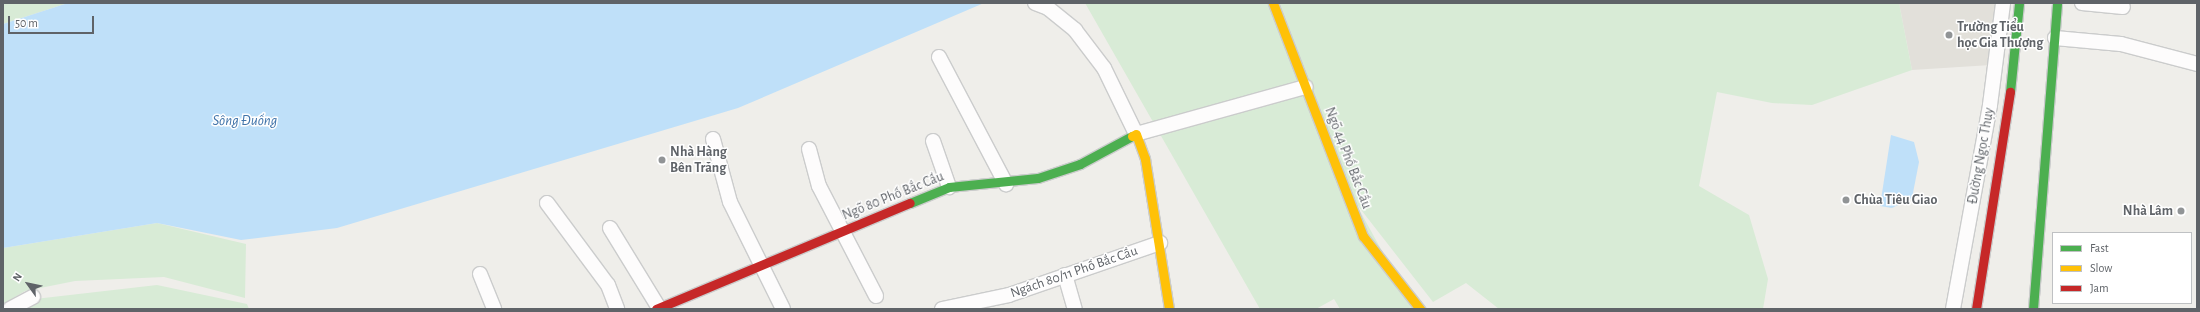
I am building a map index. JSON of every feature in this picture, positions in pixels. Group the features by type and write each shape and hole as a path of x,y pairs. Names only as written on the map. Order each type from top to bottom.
{"street":[{"path":"1035,3 1048,8 1075,30 1104,68 1136,134 1145,159 1160,243 1169,309"},
{"name":"Ngõ 44 Phố Bắc Cầu","path":"1273,3 1363,236 1420,309"},
{"name":"Đường Ngọc Thụy","path":"1953,309 1990,105 2003,3"},
{"name":"Đường Ngọc Thụy","path":"1976,309 2010,86 2019,3"},
{"path":"2033,309 2057,3"},
{"path":"2082,3 2123,7"},
{"path":"2055,38 2122,44 2197,64"},
{"path":"939,57 1006,184"},
{"path":"1136,134 1306,86"},
{"name":"Ngõ 80 Phố Bắc Cầu","path":"657,308 763,266 949,187 1006,184 1080,164 1136,134"},
{"path":"713,139 730,202 783,309"},
{"path":"933,141 949,187"},
{"path":"809,148 819,186 876,296"},
{"path":"547,203 608,285 617,309"},
{"path":"610,228 657,308"},
{"name":"Ngách 80/11 Phố Bắc Cầu","path":"942,309 1009,295 1160,243"},
{"path":"480,274 494,309"},
{"path":"1065,275 1075,309"},
{"path":"10,309 33,297"},
{"path":"1978,299 1982,309"}],"shaded area":[{"name":"Trường Tiểu học Gia Thượng","path":"1899,3 1995,3 1991,65 1912,70"}],"green space":[{"path":"3,3 68,3 3,24"},
{"path":"1085,3 1899,3 1912,70 1812,105 1772,103 1717,92 1699,186 1749,215 1768,279 1763,309 1499,309 1466,283 1433,302 1355,202 1414,309 1340,309 1334,299 1316,309 1260,309"},
{"path":"157,223 246,244 245,298 164,277 75,281 25,291 3,304 3,248"},
{"path":"157,285 247,304 249,309 16,309 35,299"}],"water":[{"name":"Sông Đuống","path":"68,3 984,3 738,108 337,228 241,240 157,223 3,248 3,24"},
{"path":"1891,135 1914,142 1919,162 1912,198 1892,208 1880,206"}],"traffic: fast":[{"path":"2010,92 2019,3"},
{"path":"2033,309 2057,3"},
{"path":"910,203 949,187 1038,178 1080,164 1132,136"}],"traffic: slow":[{"path":"1273,3 1363,236 1420,309"},
{"path":"1132,136 1136,134 1145,159 1169,309"}],"traffic: jam":[{"path":"1976,309 2010,92"},
{"path":"656,309 910,203"}],"place":[{"name":"Trường Tiểu học Gia Thượng","path":"1949,35"},
{"name":"Nhà Hàng Bên Trăng","path":"662,160"},
{"name":"Chùa Tiêu Giao","path":"1846,200"},
{"name":"Nhà Lâm","path":"2181,211"}]}
